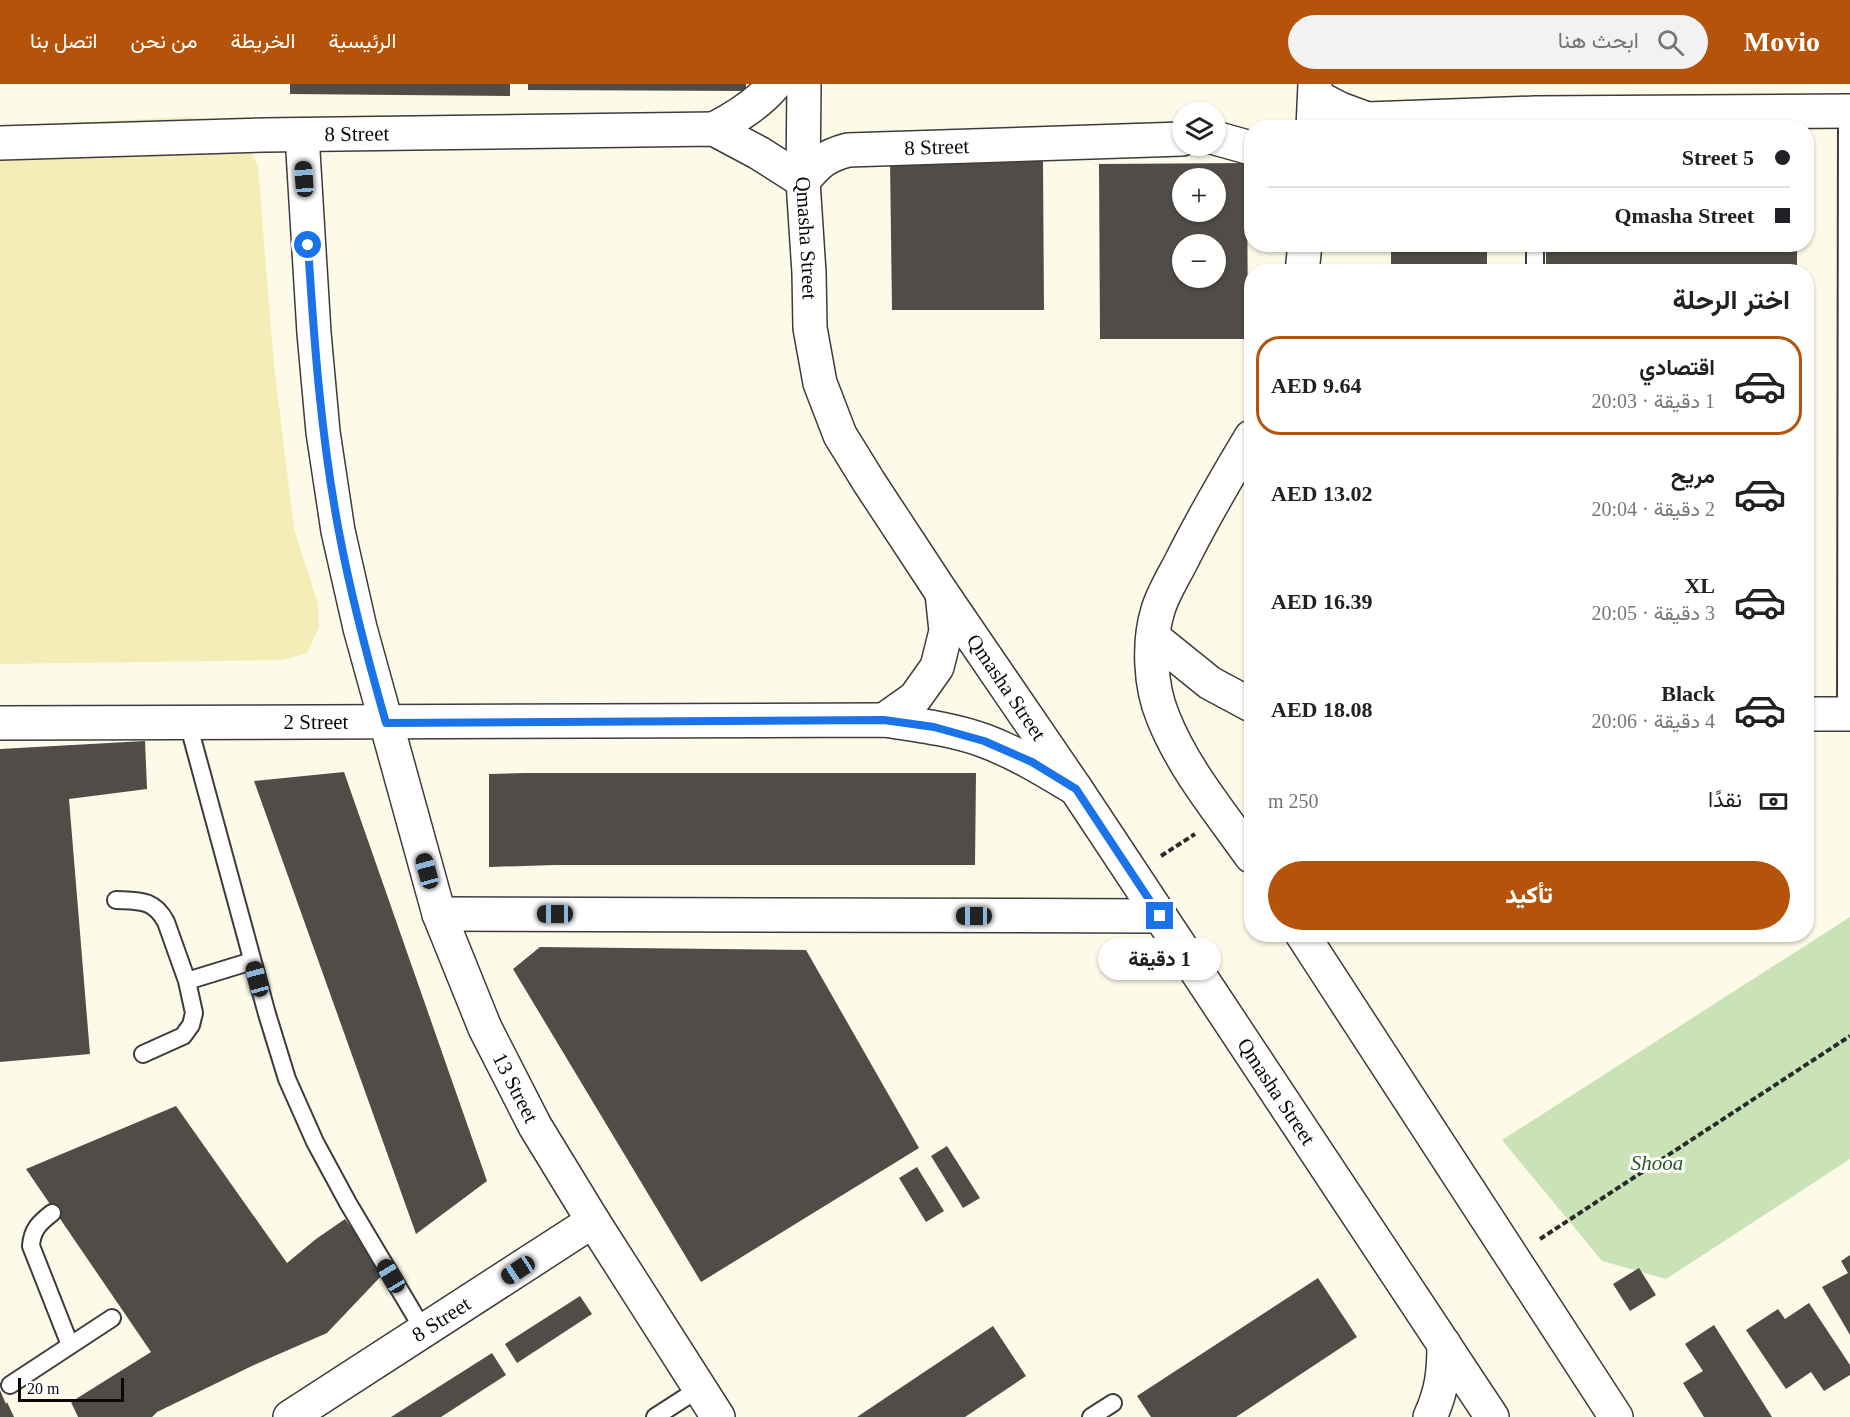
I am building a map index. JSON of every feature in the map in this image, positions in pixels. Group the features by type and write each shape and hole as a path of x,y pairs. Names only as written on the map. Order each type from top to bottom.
{"street":[{"name":"8 Street","path":"0,142 714,129 742,114 767,94 775,84"},
{"name":"Qmasha Street","path":"804,84 803,181 810,328 820,383 840,435 942,593 1076,789 1492,1417"},
{"path":"1315,102 1340,109 1357,120"},
{"path":"1535,120 1849,111"},
{"name":"8 Street","path":"714,129 759,153 803,181 826,157 848,150 1172,138"},
{"name":"13 Street","path":"302,135 314,333 323,432 341,542 360,628 439,914 484,1028 535,1126 718,1417"},
{"path":"1226,141 1244,146"},
{"path":"1244,449 1200,524 1169,584 1158,609 1153,637 1153,686 1163,717 1182,756 1244,846"},
{"path":"884,720 915,698 937,667 946,631 942,593"},
{"path":"1153,637 1210,683 1244,701"},
{"path":"1814,714 1848,714"},
{"name":"2 Street","path":"0,723 884,720 934,727 984,741 1032,762 1076,789"},
{"path":"439,914 1160,916"},
{"path":"1307,942 1616,1417"},
{"name":"8 Street","path":"290,1417 593,1221"},
{"path":"1430,1417 1438,1399 1444,1372 1443,1344"}],"lane":[{"path":"1848,714 1849,111"},
{"path":"188,723 252,961 287,1079 315,1142 348,1203 424,1331"},
{"path":"116,900 147,903 162,913 187,981 194,1013 191,1025 183,1036 143,1054"},
{"path":"187,981 252,961"},
{"path":"52,1213 36,1227 31,1246 70,1345"},
{"path":"10,1384 112,1318"},
{"path":"655,1417 700,1388"},
{"path":"1091,1417 1113,1403"}],"path":[{"path":"1133,875 1223,815"},
{"path":"1512,1258 1850,1036"}],"green space":[{"name":"Shooa","path":"1850,917 1850,1159 1666,1279 1602,1261 1502,1140"}],"sand":[{"path":"190,117 221,123 245,139 258,166 274,365 294,529 318,604 319,627 307,653 283,660 0,664 0,126"}],"building":[{"path":"290,84 510,84 510,96 290,94"},
{"path":"528,84 746,84 746,91 528,90"},
{"path":"890,160 1043,160 1044,310 892,310"},
{"path":"1244,163 1244,252 1248,252 1248,264 1244,264 1244,339 1100,339 1099,164"},
{"path":"1391,252 1487,252 1487,264 1391,264"},
{"path":"1546,252 1797,252 1797,264 1546,264"},
{"path":"145,741 147,789 69,799 90,1054 0,1062 0,749"},
{"path":"344,772 487,1181 416,1234 254,781"},
{"path":"976,773 975,865 489,867 489,774"},
{"path":"540,947 806,950 919,1148 701,1282 513,969"},
{"path":"176,1106 287,1263 345,1219 385,1272 327,1333 254,1365 157,1412 152,1417 78,1417 71,1402 151,1352 26,1169"},
{"path":"947,1146 980,1198 963,1208 931,1156"},
{"path":"917,1167 944,1211 926,1222 899,1178"},
{"path":"1850,1255 1850,1335 1822,1287 1848,1273 1841,1261"},
{"path":"1639,1268 1656,1295 1630,1311 1613,1284"},
{"path":"1318,1278 1357,1337 1236,1417 1151,1417 1137,1396"},
{"path":"580,1296 592,1314 517,1363 505,1344"},
{"path":"1809,1303 1850,1365 1850,1375 1824,1391 1811,1372 1786,1389 1746,1330 1778,1309 1785,1319"},
{"path":"1714,1325 1772,1417 1704,1417 1683,1383 1703,1371 1685,1344"},
{"path":"993,1326 1026,1376 965,1417 857,1417"},
{"path":"492,1353 506,1375 441,1417 391,1417"},
{"path":"0,1390 6,1404 7,1402 14,1417 0,1417"}],"route":[{"path":"308,245 323,432 338,531 360,628 386,723 884,720 934,727 984,741 1032,762 1076,789 1160,916"}]}
